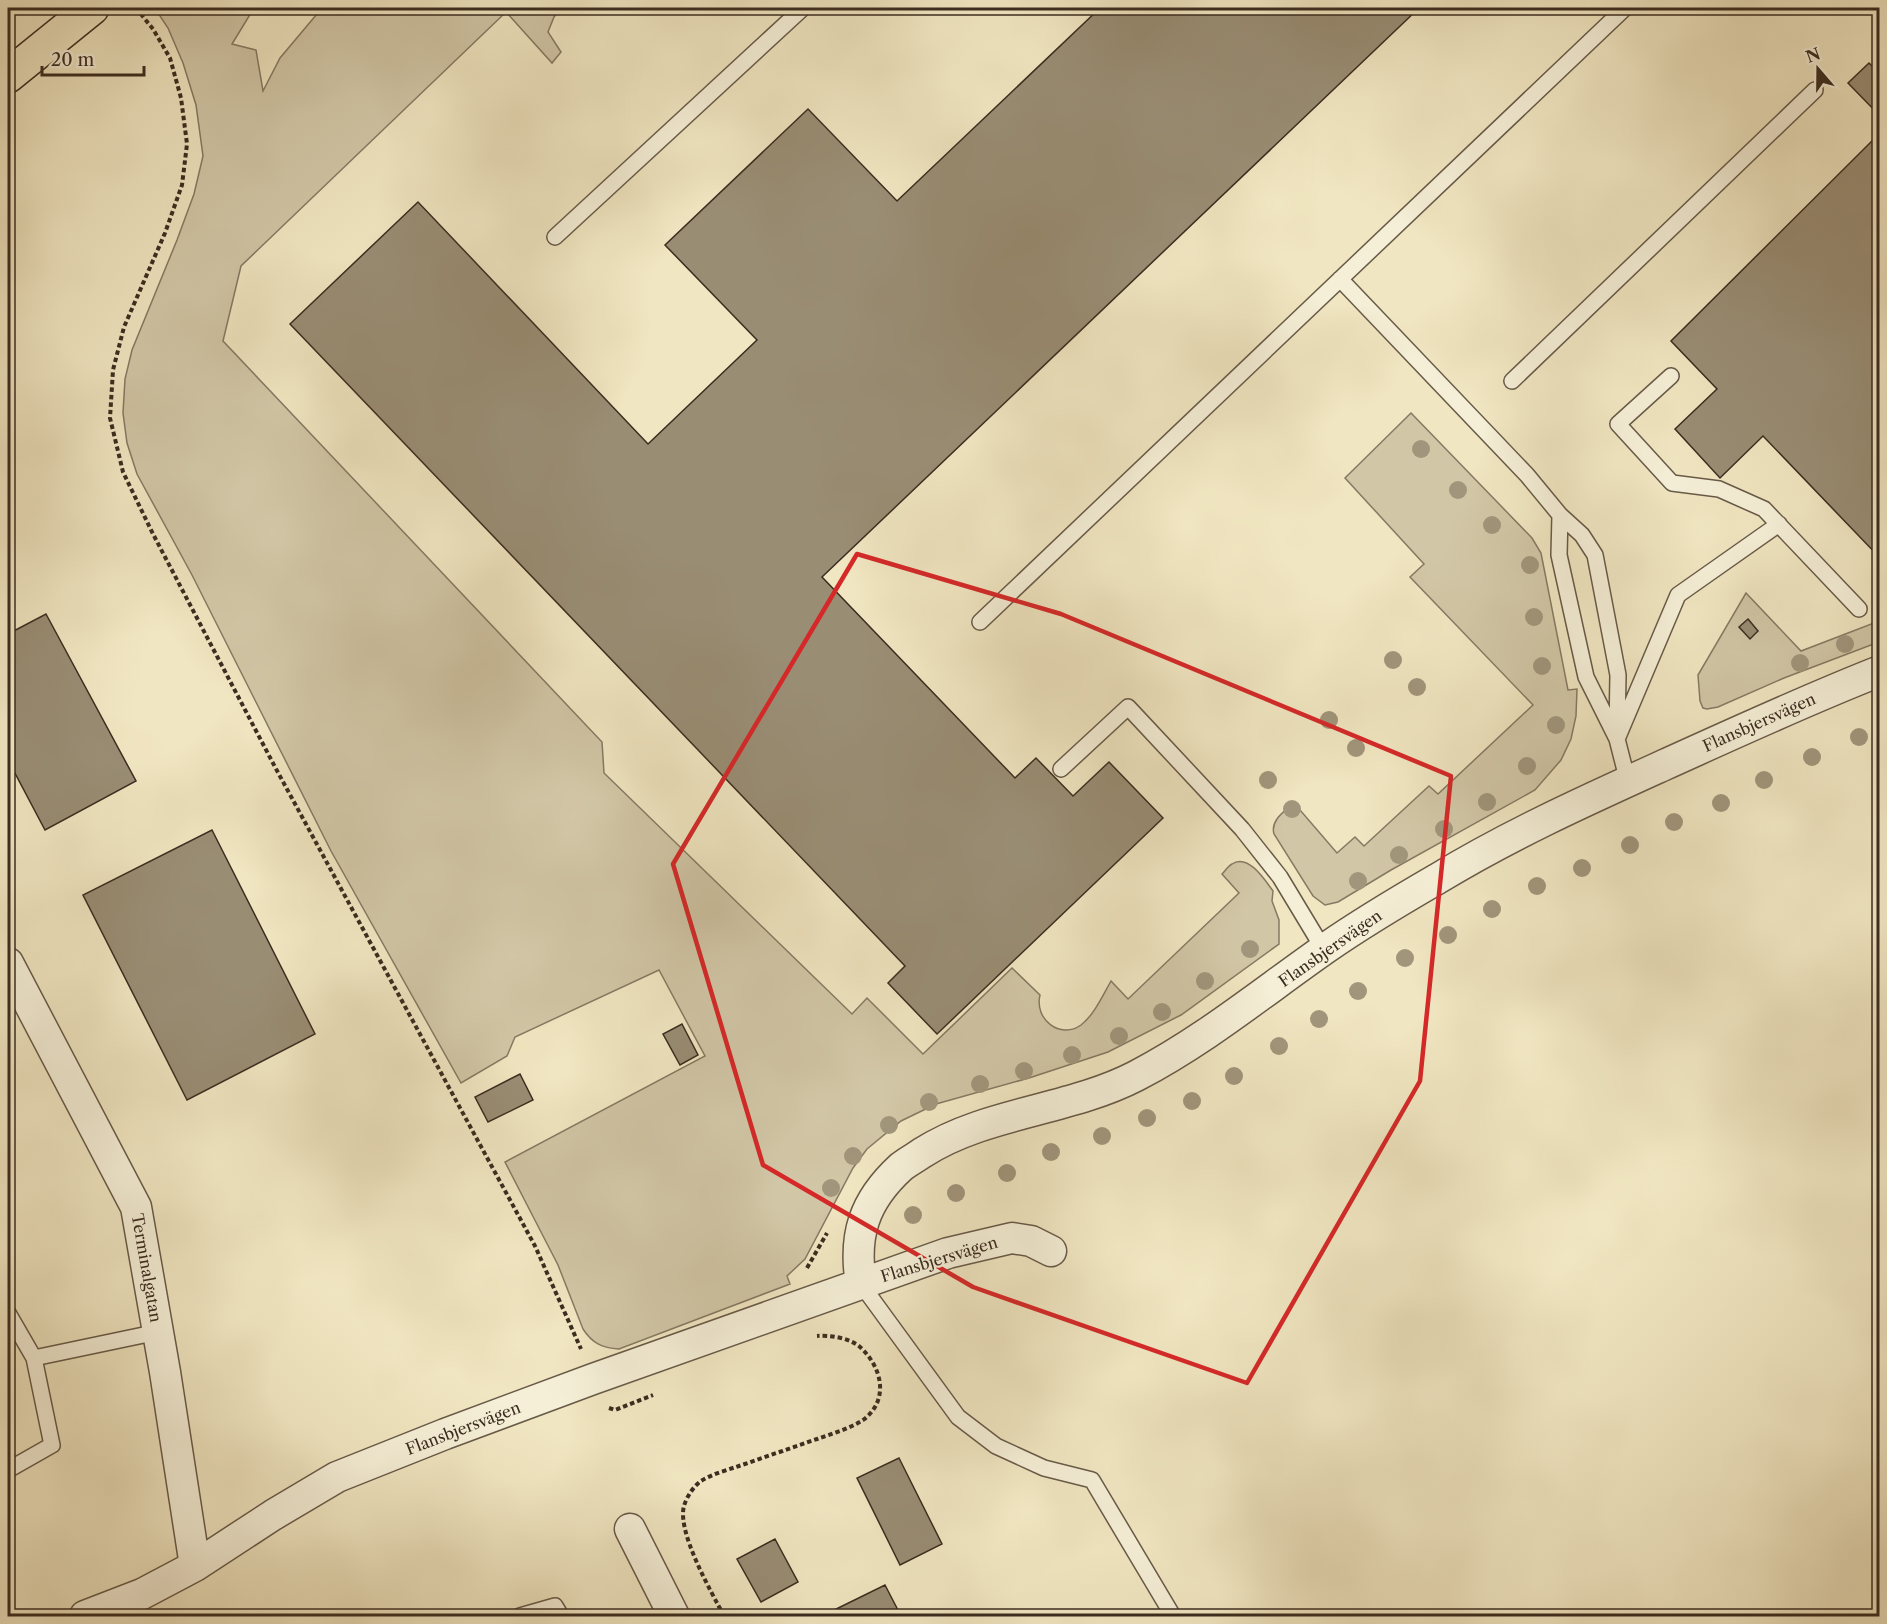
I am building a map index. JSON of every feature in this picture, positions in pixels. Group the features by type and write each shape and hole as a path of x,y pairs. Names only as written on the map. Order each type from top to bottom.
{"highway":[{"path":"8,76 92,8"}],"street":[{"name":"Flansbjersvägen","path":"861,1284 857,1260 860,1233 872,1199 902,1166 942,1140 994,1122 1075,1100 1132,1078 1192,1045 1324,950 1440,877 1555,815 1813,698 1880,671"},
{"name":"Terminalgatan","path":"12,981 136,1207 195,1566"},
{"name":"Flansbjersvägen","path":"85,1617 142,1594 195,1566 337,1477 593,1379 948,1253 1012,1238 1031,1241 1051,1251"},
{"path":"630,1529 674,1617"}],"lane":[{"path":"555,237 803,8"},
{"path":"980,622 1625,8"},
{"path":"1512,381 1815,90"},
{"path":"1340,279 1527,476 1560,515 1582,535 1595,555 1618,675 1617,739"},
{"path":"1671,376 1617,424 1672,483 1719,489 1764,509 1859,609"},
{"path":"1560,515 1559,555 1586,676 1617,739 1628,782"},
{"path":"1617,739 1678,595 1779,525"},
{"path":"1061,769 1128,706 1242,829 1280,877 1324,950"},
{"path":"861,1284 958,1417 996,1446 1044,1468 1092,1480 1173,1617"},
{"path":"8,1313 34,1358 51,1445 8,1470"},
{"path":"34,1358 158,1332"},
{"path":"520,1617 555,1606 561,1617"}],"path":[{"path":"136,8 153,29 170,58 181,98 188,144 182,185 165,233 124,327 113,370 110,418 123,472 275,767 535,1246 603,1407 615,1410 658,1393"},
{"path":"806,1303 795,1278 808,1267 827,1232"},
{"path":"724,1617 696,1562 690,1545 683,1505 690,1492 701,1481 862,1421 876,1408 880,1392 880,1375 867,1353 854,1341 811,1336"}],"highlighted area":[{"path":"857,554 1061,614 1451,776 1420,1081 1247,1383 973,1287 763,1165 673,864"}],"shaded area":[{"path":"165,8 254,8 232,44 256,50 263,91 280,58 322,8 562,8 554,17 548,32 561,52 552,63 506,12 241,266 223,341 602,742 604,773 852,1014 867,998 923,1054 1012,968 1040,995 1041,1012 1050,1025 1065,1030 1073,1029 1090,1016 1111,981 1128,999 1239,893 1222,874 1238,862 1244,862 1256,869 1273,891 1272,901 1279,920 1279,944 1181,1015 1108,1052 1029,1078 936,1104 901,1121 867,1149 853,1168 805,1259 787,1276 790,1284 619,1349 603,1346 590,1338 583,1329 558,1265 505,1162 705,1056 659,970 515,1037 507,1056 461,1083 331,851 192,575 137,474 127,443 123,413 125,379 132,350 194,194 203,156 196,105 183,63 168,28 158,13"},
{"path":"1411,413 1532,538 1541,553 1568,690 1577,689 1576,716 1571,739 1561,760 1535,790 1338,902 1325,905 1313,896 1274,834 1274,824 1283,813 1294,803 1337,853 1355,837 1364,846 1429,786 1438,794 1533,705 1410,577 1424,564 1345,478"},
{"path":"1746,593 1801,651 1879,621 1879,642 1784,678 1718,707 1703,708 1700,701 1698,675"}],"building":[{"path":"1100,8 1419,8 822,577 1015,778 1036,758 1073,796 1109,762 1163,818 937,1034 888,983 905,966 290,324 418,202 648,444 757,340 665,245 808,109 897,201"},
{"path":"1869,63 1880,74 1880,116 1848,83"},
{"path":"1880,133 1880,558 1763,436 1720,478 1675,429 1717,389 1671,341"},
{"path":"46,614 136,781 45,830 8,760 8,634"},
{"path":"1748,619 1758,631 1750,639 1739,627"},
{"path":"212,830 315,1034 187,1100 83,895"},
{"path":"682,1024 698,1055 680,1065 663,1034"},
{"path":"520,1074 533,1100 488,1122 475,1097"},
{"path":"899,1458 942,1544 900,1565 857,1478"},
{"path":"775,1539 798,1582 761,1602 737,1559"},
{"path":"885,1585 901,1616 822,1616"}]}
